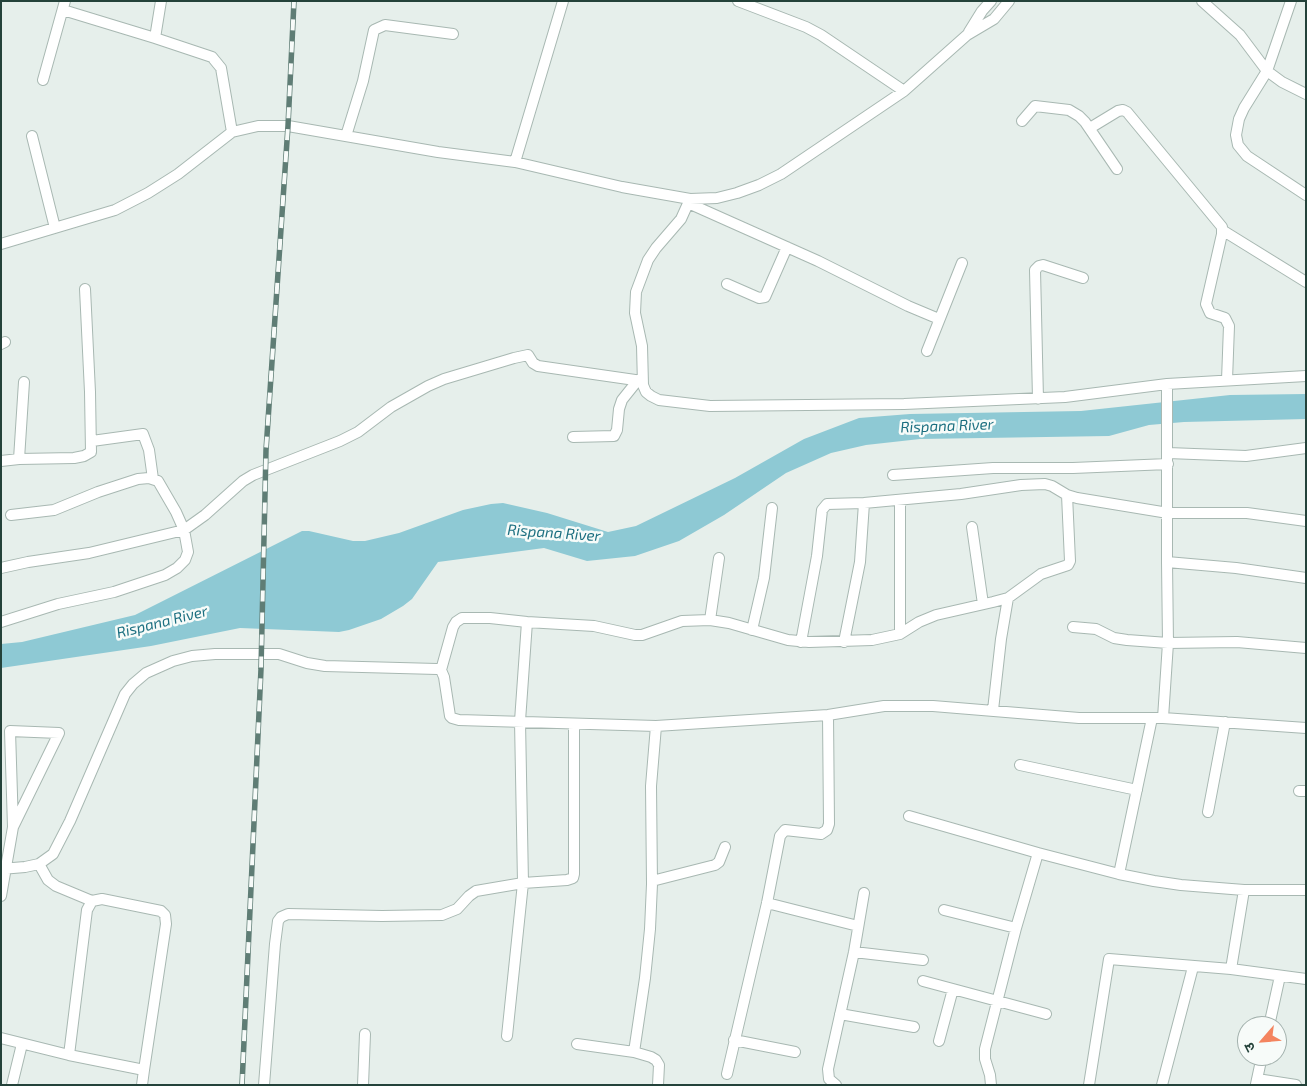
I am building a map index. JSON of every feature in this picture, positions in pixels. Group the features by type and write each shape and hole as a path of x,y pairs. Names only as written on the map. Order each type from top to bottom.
{"street":[{"path":"155,38 161,1"},
{"path":"515,162 563,1"},
{"path":"738,1 806,27 821,35 904,91"},
{"path":"967,35 982,11 991,1"},
{"path":"689,201 730,195 781,174 904,91 967,35 994,19 1009,1"},
{"path":"1202,1 1240,35 1267,71 1282,82 1306,94"},
{"path":"1291,1 1267,71 1239,118 1236,135 1238,145 1247,156 1306,195"},
{"path":"43,80 64,6 207,55 216,61 221,68 232,132"},
{"path":"346,136 363,81 374,30 385,25 453,34"},
{"path":"1022,121 1033,107 1069,110 1079,116 1090,128 1117,169"},
{"path":"1090,128 1118,111 1123,110 1127,112 1222,230 1306,282"},
{"path":"1,244 115,210 148,193 178,174 232,132 258,126 288,126 438,152 515,162 689,201 939,319"},
{"path":"32,136 55,228"},
{"path":"689,201 681,219 648,260 636,292 635,313 642,346 640,381 646,392 659,400 710,406 904,404 1038,398 1167,384 1306,376"},
{"path":"1222,230 1206,304 1210,312 1225,318 1228,322 1227,380"},
{"path":"727,284 759,298 765,297 787,247"},
{"path":"927,351 962,263"},
{"path":"1038,398 1035,270 1038,266 1043,265 1083,278"},
{"path":"1,461 55,459 84,456 91,452 85,289"},
{"path":"1,568 28,562 89,554 184,530 215,508 249,478 358,432 391,407 444,379 527,355 538,366 640,381"},
{"path":"573,437 614,436 618,430 619,409 622,400 640,381"},
{"path":"19,459 24,382"},
{"path":"1120,874 1137,790 1158,718 1168,643 1167,384"},
{"path":"92,441 143,434 149,450 154,479"},
{"path":"1168,453 1246,456 1306,448"},
{"path":"893,475 993,468 1073,468 1168,464"},
{"path":"1,622 58,604 114,592 165,575 177,568 185,560 188,548 184,530 167,494 158,481 154,479 145,478 130,482 98,492 54,510 11,515"},
{"path":"801,642 818,556 823,508 827,504 864,504 1033,484 1052,486 1067,495 1085,500 1168,512 1247,513 1306,521"},
{"path":"1067,495 1069,564 1065,567 1041,574 1008,598 936,615 919,622 900,634 872,640 801,642 729,623 710,620 682,621 642,635 635,635 594,626 490,618 462,618 453,626 440,670 444,677 448,712 452,718 459,720 656,726 828,715 870,708 933,706 1079,718 1158,718 1306,728"},
{"path":"900,500 900,634"},
{"path":"844,642 860,562 864,504"},
{"path":"752,630 764,578 772,508"},
{"path":"972,527 983,604"},
{"path":"710,620 719,558"},
{"path":"1167,562 1236,568 1306,578"},
{"path":"994,710 1001,639 1008,598"},
{"path":"507,1036 523,883 520,721 527,622"},
{"path":"1073,627 1096,629 1114,638 1127,640 1168,643 1237,642 1306,648"},
{"path":"3,869 39,864 52,854 61,840 126,694 139,679 157,668 184,657 224,654 279,654 307,663 325,666 440,670"},
{"path":"727,1074 767,903 779,840 785,830 821,834 827,830 829,824 828,715"},
{"path":"1208,812 1225,722"},
{"path":"264,1085 275,944 278,921 281,917 288,914 442,915 457,909 476,891 523,883 572,878 574,874 574,724"},
{"path":"634,1052 650,930 652,881 650,810 656,726"},
{"path":"1,896 3,869 12,827 10,731 59,733 12,827"},
{"path":"1020,764 1137,790"},
{"path":"909,816 1120,874 1181,885 1244,890 1306,890"},
{"path":"652,881 715,865 719,862 725,847"},
{"path":"990,1085 985,1054 1016,928 1038,853"},
{"path":"39,864 48,880 56,886 92,901 102,899 161,911 165,915 166,924 142,1085"},
{"path":"1231,969 1244,890"},
{"path":"836,1085 829,1078 828,1069 854,952 864,893"},
{"path":"69,1055 87,910 92,901"},
{"path":"767,903 858,926"},
{"path":"944,910 1016,928"},
{"path":"854,952 923,960"},
{"path":"1089,1085 1109,959 1231,969 1306,980"},
{"path":"1162,1085 1193,967"},
{"path":"1271,1016 1280,976"},
{"path":"923,981 1046,1014"},
{"path":"939,1041 953,989"},
{"path":"840,1014 914,1027"},
{"path":"363,1085 366,1034"},
{"path":"1,1038 69,1055 144,1070"},
{"path":"734,1040 795,1052"},
{"path":"12,1085 22,1044"},
{"path":"577,1044 634,1052 651,1057 658,1062 660,1068 658,1085"},
{"path":"1260,1066 1256,1082 1296,1085"}],"water":[{"name":"Rispana River","path":"1306,394 1306,419 1184,422 1149,425 1109,436 920,439 866,445 831,453 786,473 724,515 679,541 635,556 587,561 544,548 438,562 412,599 403,606 381,619 349,630 339,632 240,628 151,646 1,668 1,644 22,642 135,615 302,531 353,541 365,541 399,533 463,510 503,503 547,513 608,532 636,526 735,478 804,439 859,418 910,414 1081,411 1230,395"}],"railway":[{"path":"242,1085 261,669 266,450 288,126 294,1"}]}
